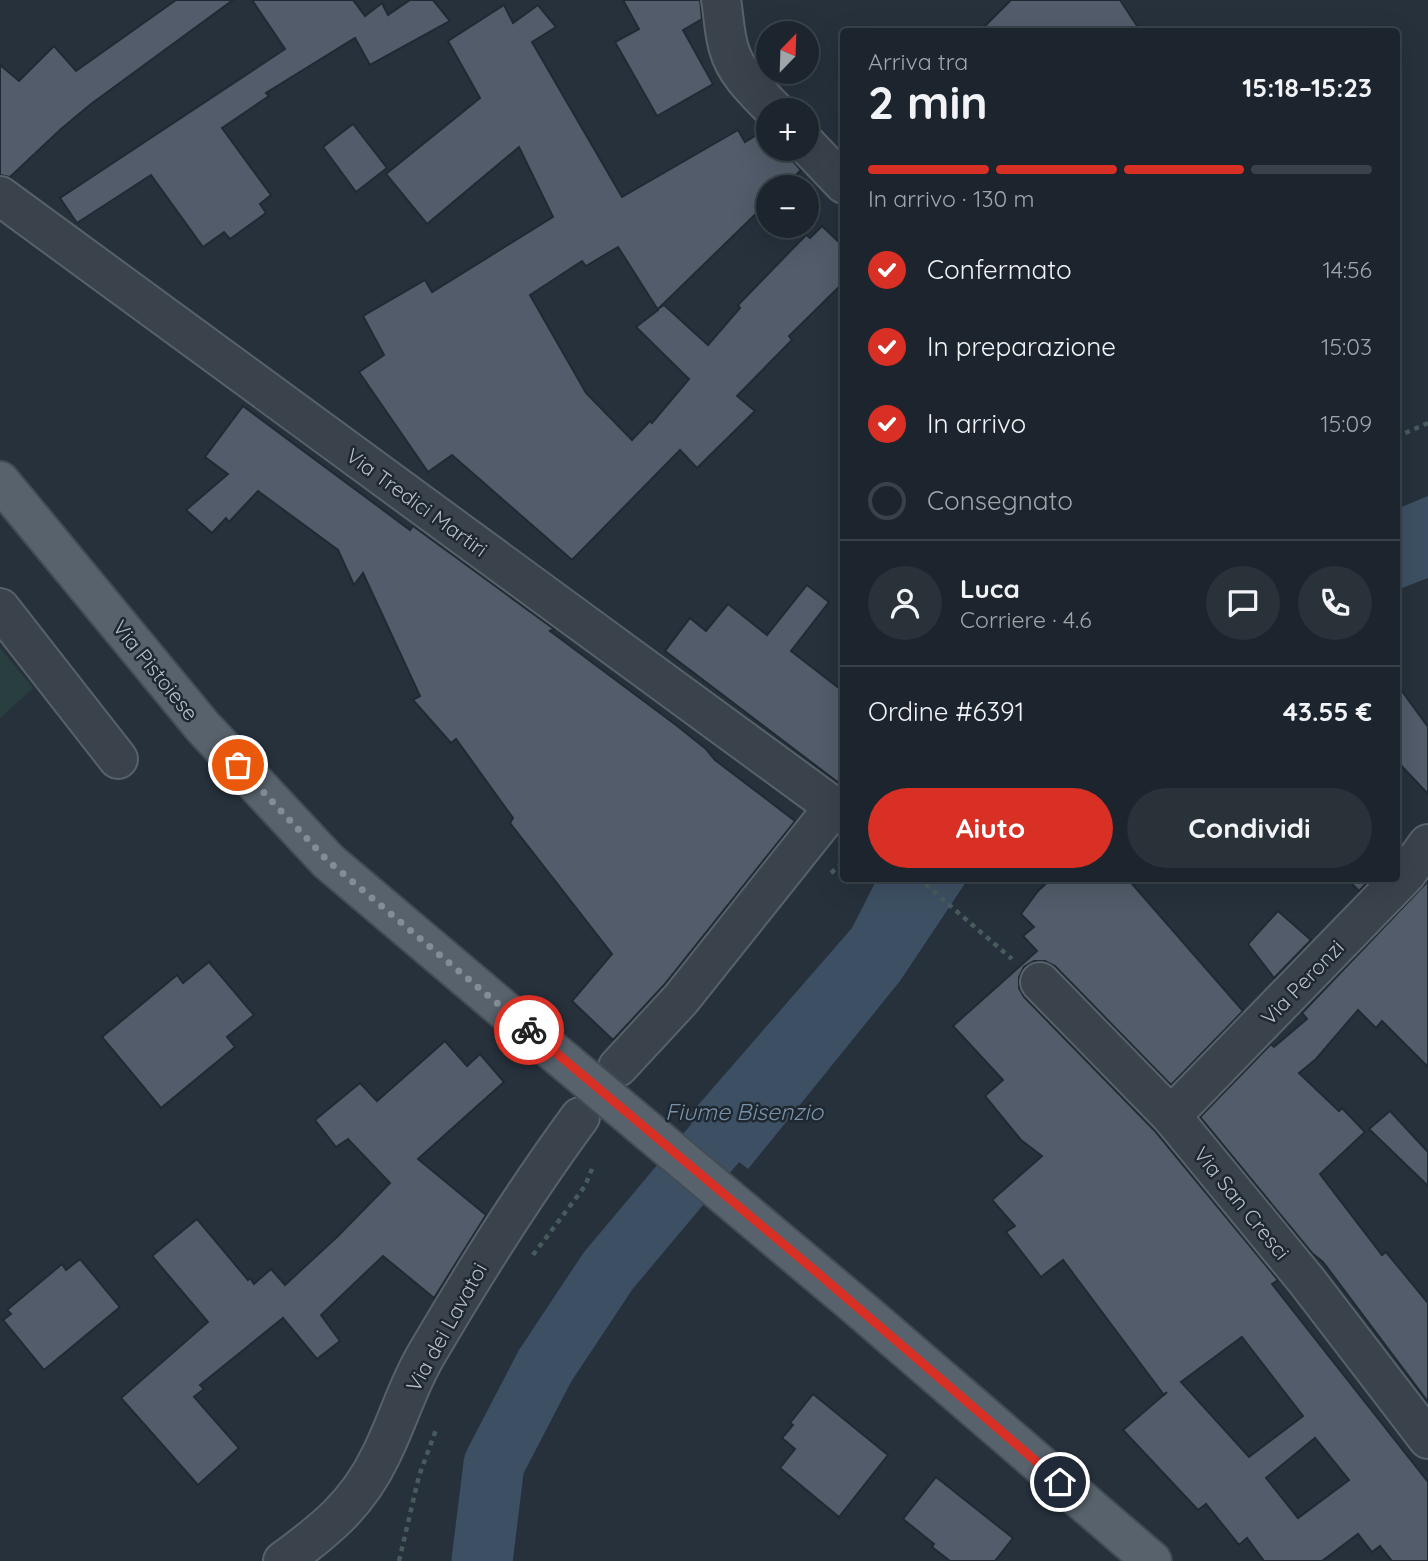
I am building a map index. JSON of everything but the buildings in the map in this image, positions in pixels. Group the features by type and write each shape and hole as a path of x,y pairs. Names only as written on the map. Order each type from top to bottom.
{"main road":[{"name":"Via Pistoiese","path":"0,481 202,727 328,861 860,1309 1152,1561"}],"street":[{"path":"722,0 729,49 737,67 763,98"},
{"path":"819,158 840,180"},
{"name":"Via Tredici Martiri","path":"0,196 834,807 681,999 618,1067"},
{"path":"0,608 118,759"},
{"name":"Via Peronzi","path":"1400,879 1428,844"},
{"name":"Via Peronzi","path":"1171,1116 1397,882"},
{"name":"Via San Cresci","path":"1040,982 1171,1116 1306,1280 1428,1439"},
{"name":"Via dei Lavatoi","path":"283,1561 328,1528 361,1490 380,1459 424,1358 532,1182 580,1117"}],"path":[{"path":"1400,435 1428,423"},
{"path":"923,882 996,946"},
{"path":"528,1262 585,1186 594,1163"},
{"path":"398,1561 419,1476 441,1415"}],"green space":[{"path":"0,648 33,688 0,718"}],"water":[{"path":"1428,496 1428,578 1400,589 1400,508"},
{"name":"Fiume Bisenzio","path":"875,882 966,882 900,981 748,1169 686,1119 852,928"}],"waterway":[{"name":"Fiume Bisenzio","path":"482,1561 494,1464 545,1366 608,1271 768,1080"}],"way so far":[{"path":"238,765 328,861 529,1030"}],"route":[{"path":"529,1030 1060,1482"}]}
